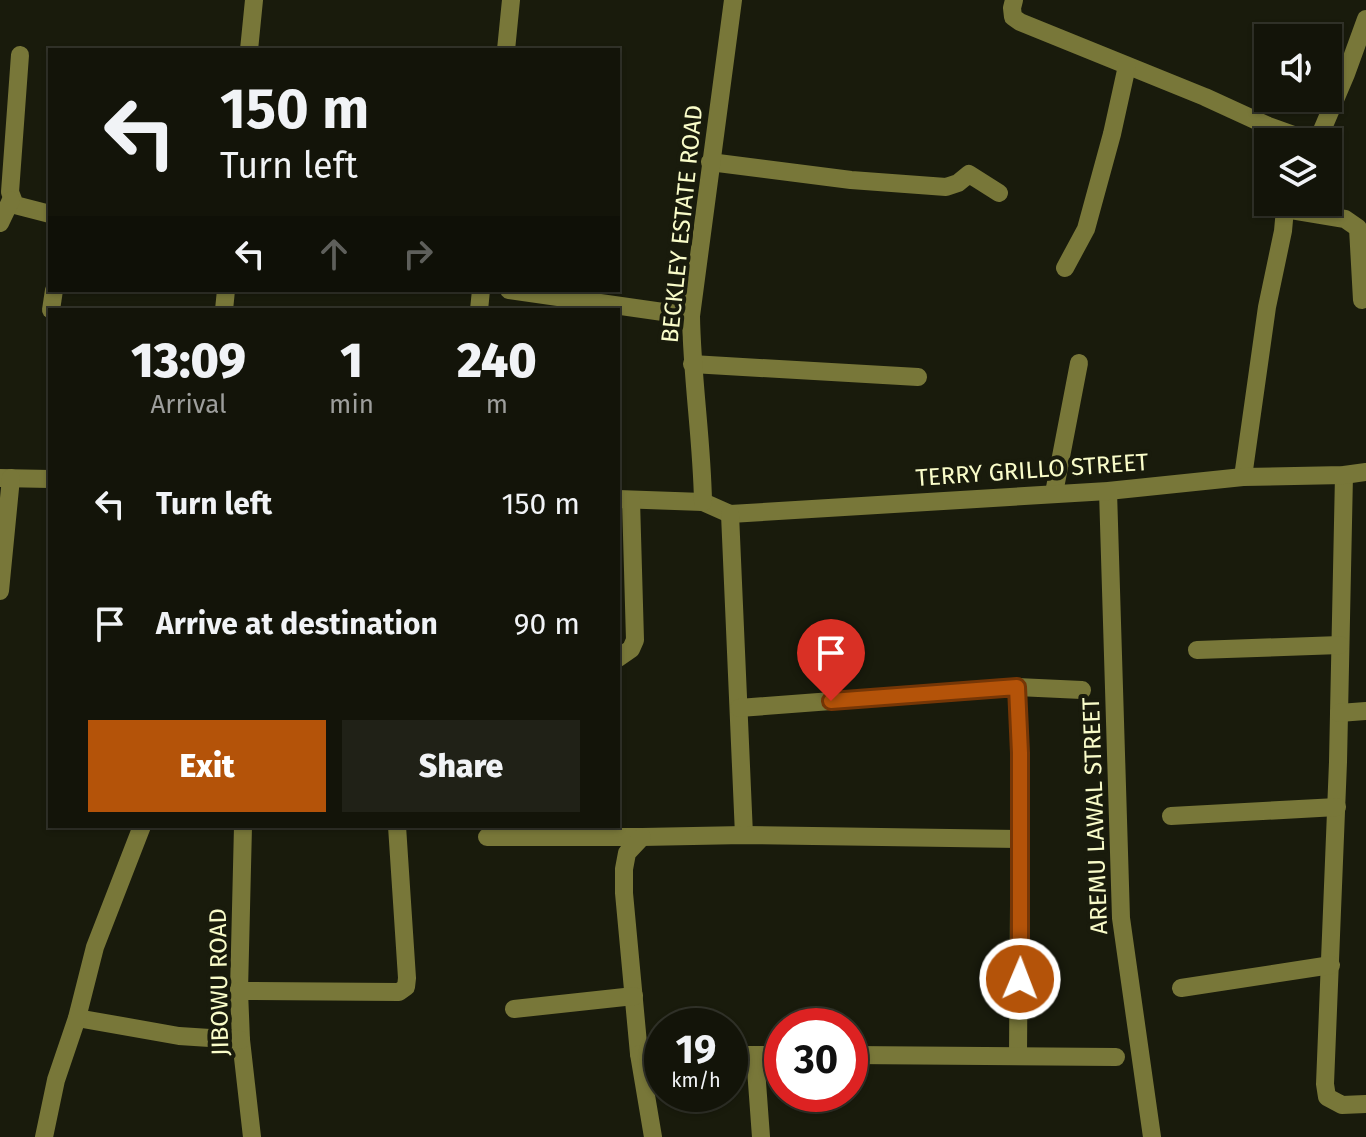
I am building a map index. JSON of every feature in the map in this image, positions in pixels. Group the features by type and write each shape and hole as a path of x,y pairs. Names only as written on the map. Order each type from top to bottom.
{"street":[{"path":"249,48 254,0"},
{"path":"506,48 511,0"},
{"name":"BECKLEY ESTATE ROAD","path":"703,502 691,316 733,0"},
{"path":"1014,0 1013,17 1020,22 1275,128"},
{"path":"1323,128 1358,67 1366,19"},
{"path":"20,55 11,200 21,208 48,214"},
{"path":"1065,268 1086,229 1127,66"},
{"path":"710,162 851,180 946,187 958,183 969,174 999,193"},
{"path":"0,223 11,200"},
{"path":"1243,477 1267,307 1285,216"},
{"path":"1332,216 1345,219 1358,228 1362,300"},
{"path":"523,292 691,316"},
{"path":"1054,493 1079,363"},
{"path":"692,364 918,377"},
{"name":"TERRY GRILLO STREET","path":"703,502 730,514 1108,491 1243,477 1366,472"},
{"path":"1344,475 1337,807 1325,1084 1327,1097 1342,1105 1366,1104"},
{"path":"0,591 6,478 48,479"},
{"name":"AREMU LAWAL STREET","path":"1108,491 1121,918 1152,1137"},
{"path":"620,657 631,649 635,640 625,500 703,502"},
{"path":"730,514 744,835"},
{"path":"1197,650 1340,645"},
{"path":"739,708 1017,687 1082,690"},
{"path":"1017,687 1020,753 1018,1056"},
{"path":"1339,713 1366,711"},
{"path":"1171,816 1337,807"},
{"path":"44,1137 56,1080 77,1018 95,947 141,828"},
{"name":"JIBOWU ROAD","path":"243,828 239,991 252,1137"},
{"path":"239,991 399,992 406,987 397,828"},
{"path":"487,837 744,835 1020,839"},
{"path":"642,837 627,853 624,893 639,1054 653,1137"},
{"path":"1181,988 1331,965"},
{"path":"514,1009 634,996"},
{"path":"77,1018 179,1036 241,1040"},
{"path":"639,1054 644,1054"},
{"path":"748,1055 764,1055"},
{"path":"755,1055 761,1137"},
{"path":"868,1055 1116,1057"}],"route":[{"path":"831,701 1017,687 1020,979"}]}
